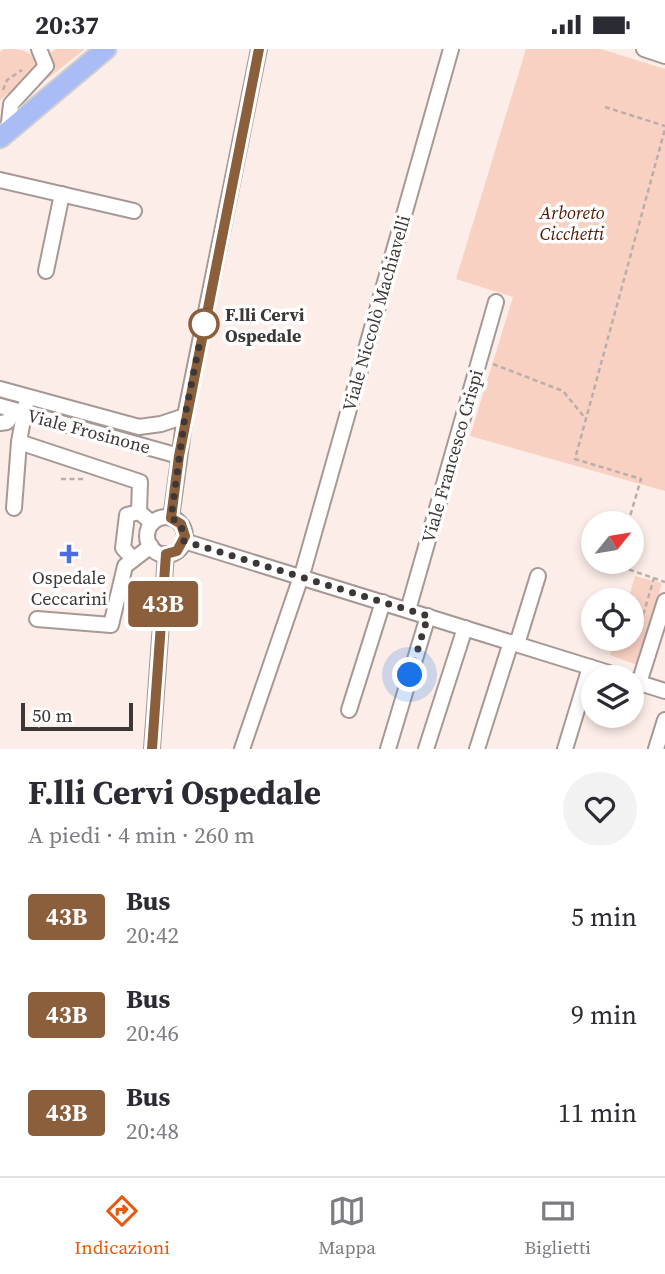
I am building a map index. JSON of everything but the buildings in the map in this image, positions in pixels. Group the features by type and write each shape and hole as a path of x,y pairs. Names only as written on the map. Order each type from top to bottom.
{"main road":[{"path":"4,135 106,49"}],"street":[{"path":"4,135 11,104 46,67 39,49"},
{"path":"171,518 185,416 259,49"},
{"name":"Viale Niccolò Machiavelli","path":"242,749 301,576 451,49"},
{"path":"644,49 665,56"},
{"path":"0,180 134,211"},
{"path":"46,271 62,194"},
{"name":"Viale Francesco Crispi","path":"408,610 496,302"},
{"name":"Viale Frosinone","path":"0,389 139,427 161,425 185,416"},
{"path":"0,423 6,422 19,412 27,397"},
{"name":"Viale Frosinone","path":"0,406 179,456"},
{"path":"13,509 19,412"},
{"path":"19,442 140,482 139,512"},
{"path":"139,512 152,523"},
{"path":"132,558 123,548 127,515 139,512"},
{"path":"161,518 171,518 181,524 184,541 177,551 166,554 150,546 148,534 152,523 161,518"},
{"path":"184,541 584,665"},
{"path":"37,619 111,625 125,566 150,546"},
{"path":"152,749 166,554"},
{"path":"477,749 538,576"},
{"path":"642,665 665,601"},
{"path":"349,710 383,602"},
{"path":"388,749 428,616"},
{"path":"426,749 465,628"},
{"path":"644,684 665,691"},
{"path":"565,749 581,697"},
{"path":"656,749 665,720"}],"path":[{"path":"605,107 665,127 575,459 641,479 632,511"},
{"path":"480,359 564,391 586,419"},
{"path":"71,477 61,479 84,481"},
{"path":"642,574 665,582"},
{"path":"644,612 654,578"}],"green space":[{"path":"4,49 24,51 32,56 38,65 33,74 0,100 0,52"},
{"path":"56,49 85,49 46,80 51,69 49,54"},
{"name":"Arboreto Cicchetti","path":"526,49 601,49 665,69 665,491 470,436 513,297 456,279"},
{"path":"635,576 662,583 644,642 644,588 632,588"},
{"path":"611,651 641,651 637,665 610,655"}],"bus line":[{"name":"43B","path":"152,749 166,554 177,551 185,536 181,524 171,518 185,416 259,49"}],"place":[{"name":"F.lli Cervi Ospedale","path":"204,324"},
{"name":"Ospedale Ceccarini","path":"69,554"}],"route":[{"path":"204,324 206,311 185,416 171,518 181,524 184,541 428,616 410,675"}]}
